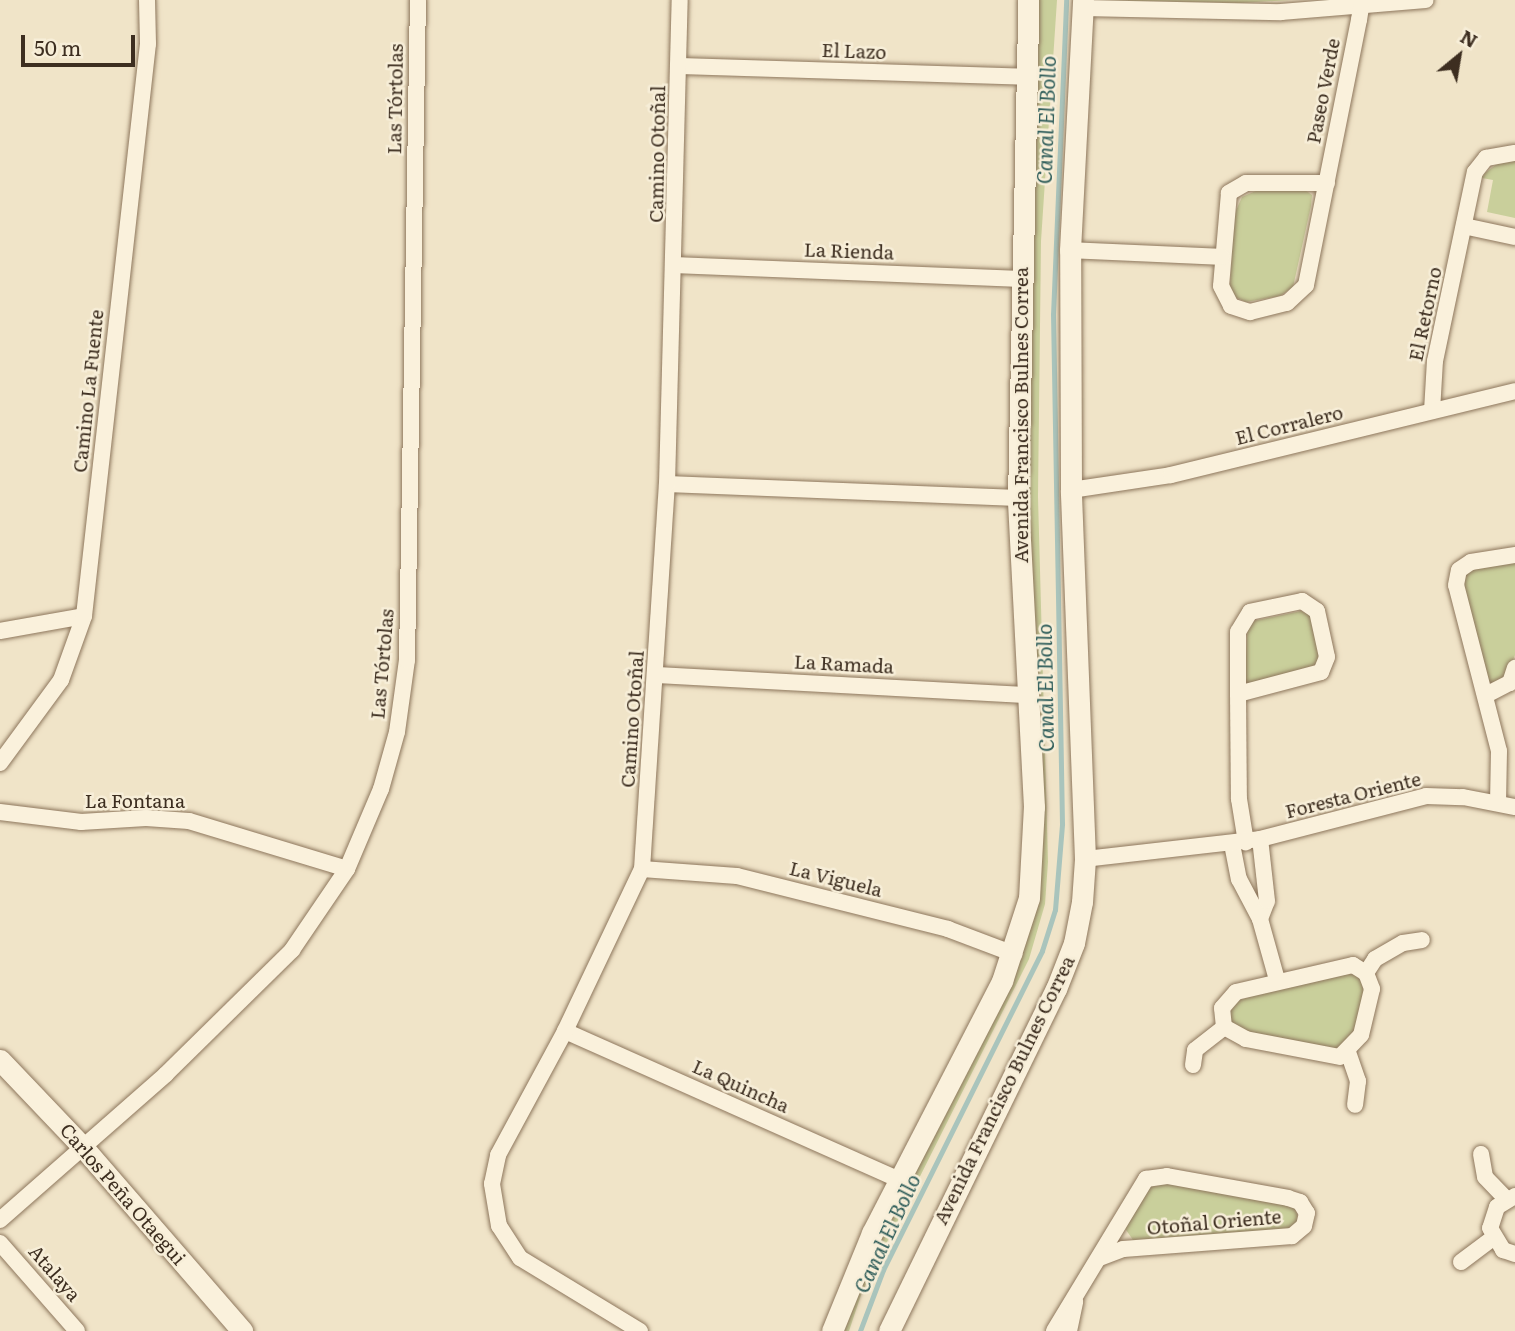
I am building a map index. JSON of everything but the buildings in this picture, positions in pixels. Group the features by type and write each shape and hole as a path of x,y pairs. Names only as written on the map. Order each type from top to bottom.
{"street":[{"name":"Camino La Fuente","path":"0,763 61,680 84,616 148,44 147,0"},
{"name":"Las Tórtolas","path":"0,1220 257,987 312,925 346,869 390,761 407,660 418,0"},
{"name":"Camino Otoñal","path":"640,1331 520,1258 495,1214 492,1184 498,1155 565,1031 642,869 657,675 667,484 675,265 680,0"},
{"name":"Avenida Francisco Bulnes Correa","path":"832,1331 859,1260 1014,954 1032,871 1029,695 1018,498 1020,279 1028,0"},
{"path":"1083,4 1281,12 1361,8 1426,0"},
{"name":"Avenida Francisco Bulnes Correa","path":"889,1331 1066,966 1083,902 1085,859 1071,490 1070,250 1083,4"},
{"name":"Paseo Verde","path":"1326,183 1235,187 1226,200 1222,257 1222,292 1235,309 1250,312 1292,301 1308,280 1361,8"},
{"name":"El Lazo","path":"680,66 1026,77"},
{"name":"El Retorno","path":"1432,411 1435,361 1478,164 1489,157 1515,153"},
{"path":"1464,226 1515,237"},
{"path":"1070,250 1222,257"},
{"name":"La Rienda","path":"675,265 1020,279"},
{"name":"El Corralero","path":"1071,490 1171,475 1515,391"},
{"path":"667,484 1018,498"},
{"path":"1497,803 1499,751 1456,585 1459,570 1471,562 1515,555"},
{"path":"1238,694 1321,672 1327,657 1317,611 1302,601 1250,612 1242,620 1238,632 1238,694 1239,799 1246,842 1266,901 1260,919"},
{"path":"0,631 84,616"},
{"path":"1486,695 1510,683 1515,668"},
{"name":"La Ramada","path":"657,675 1029,695"},
{"name":"Foresta Oriente","path":"1085,859 1246,842 1426,796 1515,807"},
{"name":"La Fontana","path":"0,812 81,822 145,818 189,821 346,869"},
{"path":"1246,842 1239,879 1260,919 1277,980"},
{"name":"La Viguela","path":"642,869 737,876 948,929 1014,954"},
{"path":"1366,973 1375,959 1403,943 1422,940"},
{"path":"1353,965 1366,973 1371,989 1362,1035 1348,1052 1331,1056 1246,1039 1224,1027 1221,1018 1227,1000 1236,992 1338,966 1353,965"},
{"path":"1193,1065 1195,1050 1224,1027"},
{"name":"La Quincha","path":"565,1031 900,1180"},
{"path":"1348,1052 1358,1081 1355,1105"},
{"name":"Carlos Peña Otaegui","path":"0,1060 82,1146 242,1331"},
{"path":"1481,1154 1485,1177 1510,1197 1497,1207 1490,1228 1492,1239 1503,1250 1515,1254"},
{"name":"Otoñal Oriente","path":"1054,1331 1140,1184 1158,1175 1292,1199 1307,1213 1302,1229 1292,1236 1223,1238 1139,1250 1117,1250 1098,1258"},
{"name":"Otoñal Oriente","path":"1117,1224 1124,1242 1139,1250"},
{"path":"1461,1262 1492,1239"},
{"name":"Atalaya","path":"0,1243 77,1331"},
{"name":"Otoñal Oriente","path":"1069,1331 1076,1296"}],"green space":[{"path":"1032,0 1057,0 1041,241 1038,497 1048,862 1045,904 1029,959 862,1292 849,1331 835,1331 1022,956 1035,871 1021,498"},
{"path":"1094,0 1291,0 1240,3"},
{"path":"1515,161 1515,218 1487,212 1493,180 1482,178 1497,164"},
{"path":"1258,190 1305,190 1312,195 1311,206 1293,287 1280,296 1246,302 1233,296 1230,287 1234,215 1242,197"},
{"path":"1515,555 1515,655 1505,680 1491,689 1457,581 1472,563"},
{"path":"1301,611 1319,619 1321,667 1244,691 1248,622"},
{"path":"1358,972 1370,990 1356,1040 1338,1053 1236,1030 1227,1020 1235,1002 1281,985"},
{"path":"1165,1183 1296,1207 1298,1222 1291,1229 1278,1231 1133,1240 1124,1227 1150,1187"}],"waterway":[{"name":"Canal El Bollo","path":"860,1331 883,1270 1042,951 1055,910 1062,824 1053,315 1066,0"}]}
